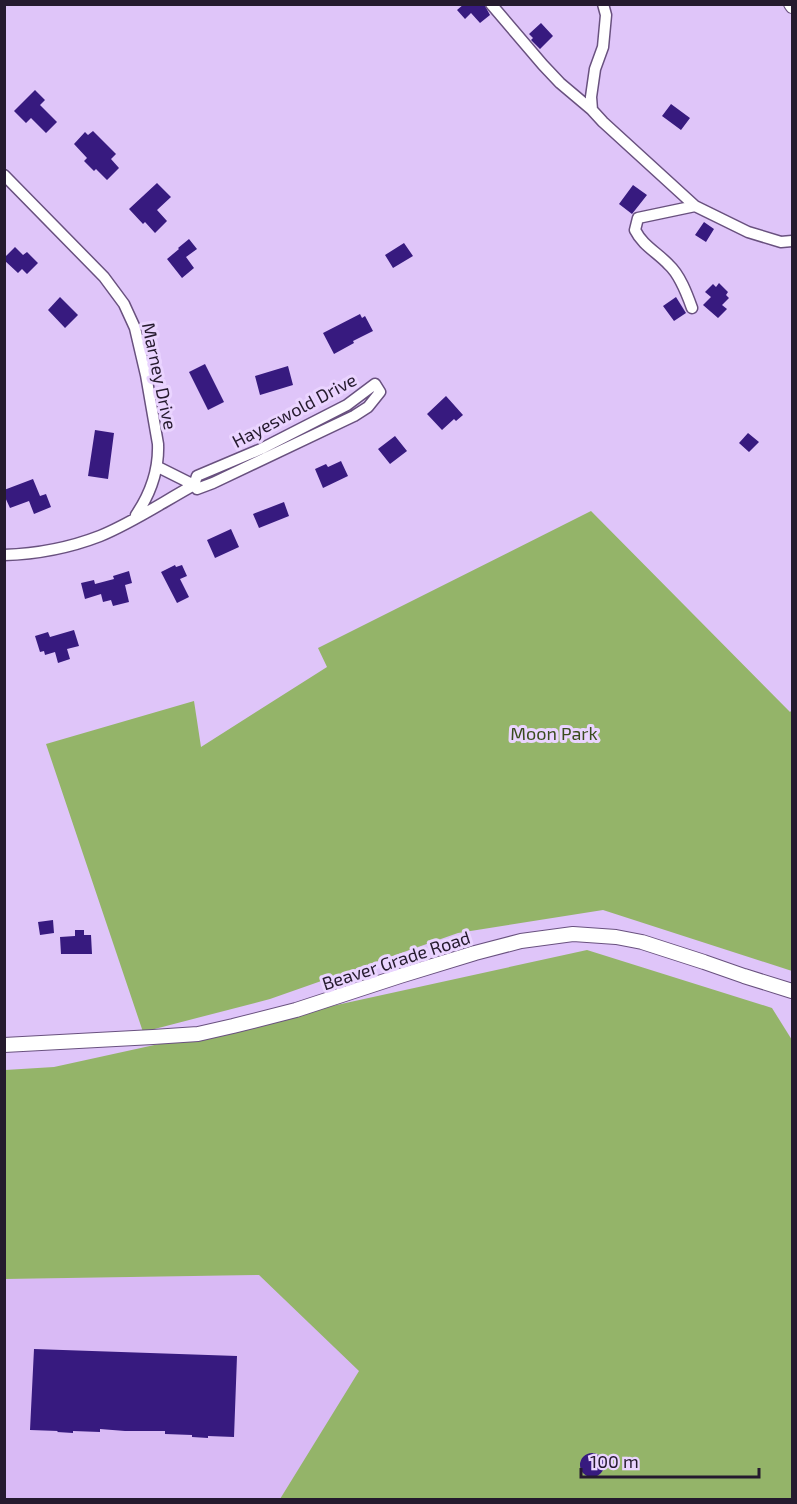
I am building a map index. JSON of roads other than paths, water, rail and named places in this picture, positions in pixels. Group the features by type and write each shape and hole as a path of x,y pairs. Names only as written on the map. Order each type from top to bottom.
{"main road":[{"name":"Beaver Grade Road","path":"4,1045 198,1034 296,1010 521,941 573,934 642,942 736,974 792,990"}],"street":[{"path":"491,4 543,65 566,88 695,206 748,232 781,242 792,241"},
{"path":"592,110 591,97 603,47 606,15 603,4"},
{"name":"Marney Drive","path":"4,175 104,277 131,316 146,375 158,444 158,467 150,492 134,518"},
{"path":"692,308 670,265 640,240 635,230 638,218 695,206"},
{"name":"Hayeswold Drive","path":"4,555 48,551 99,536 194,485 197,476 261,449 347,405 375,384 378,387 380,392 377,397 368,407 354,416 213,483 197,489 194,485"},
{"path":"158,467 194,485"}],"park label":[{"name":"Moon Park","path":"554,733"}]}
